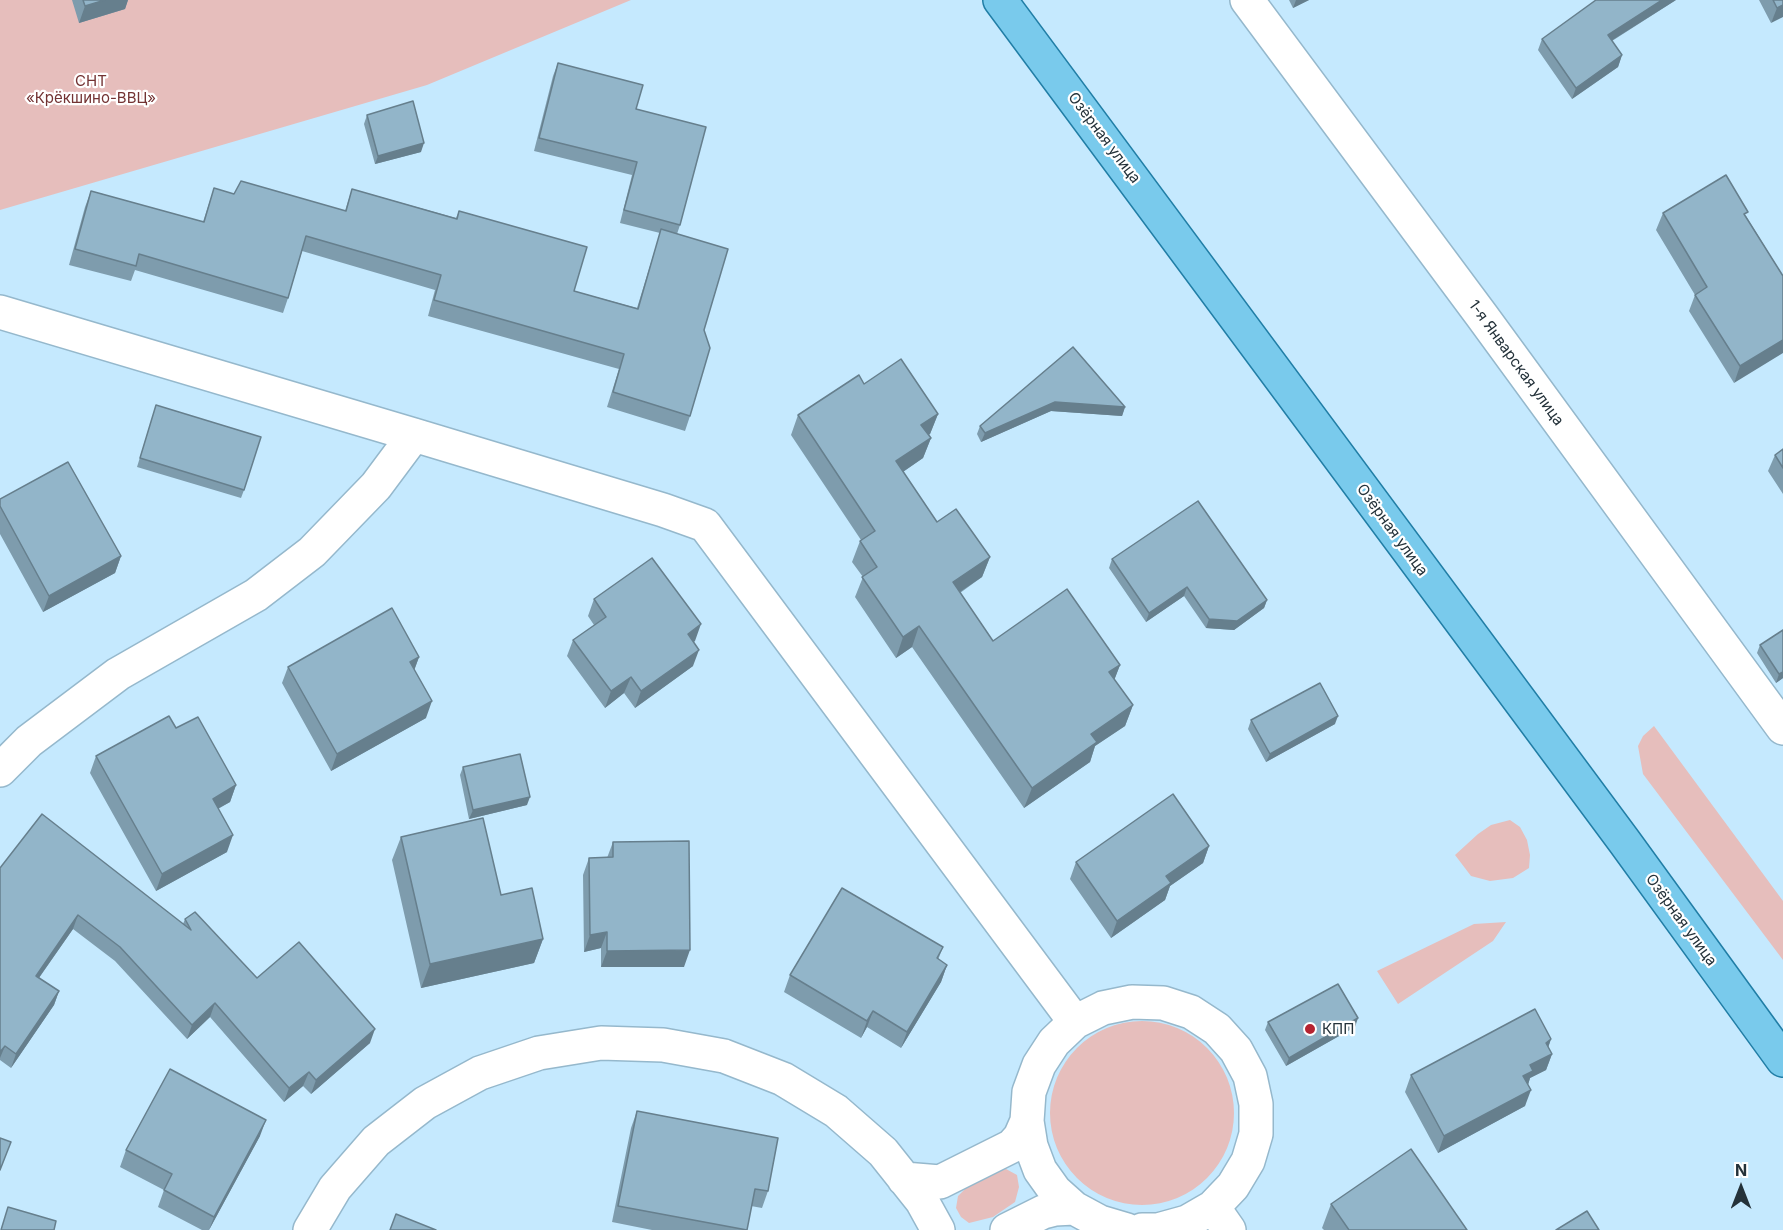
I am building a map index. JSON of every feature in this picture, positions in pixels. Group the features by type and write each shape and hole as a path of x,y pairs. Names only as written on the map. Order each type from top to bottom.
{"main road":[{"name":"Озёрная улица","path":"1000,0 1624,841 1783,1060"}],"street":[{"name":"1-я Январская улица","path":"1247,0 1783,728"},
{"path":"0,312 663,510 705,525 1075,1022"},
{"path":"0,770 29,741 118,674 256,595 312,552 376,486 414,435"},
{"path":"1127,1230 1100,1222 1074,1208 1055,1191 1040,1170 1031,1146 1027,1121 1029,1092 1039,1065 1054,1042 1075,1022 1102,1008 1132,1002 1163,1003 1191,1012 1217,1029 1236,1050 1250,1076 1256,1104 1256,1134 1248,1161 1233,1186 1221,1218 1187,1222 1158,1230 1142,1230"},
{"path":"310,1230 335,1188 376,1142 425,1103 480,1073 529,1056 601,1043 663,1045 724,1056 783,1079 836,1111 883,1152 922,1201 938,1230"},
{"path":"904,1179 940,1182 1012,1146 1020,1137 1027,1121"},
{"path":"1006,1230 1043,1212 1074,1208"}],"green space":[{"name":"СНТ «Крёкшино-ВВЦ»","path":"0,0 631,0 427,85 0,210"},
{"path":"1654,726 1783,901 1783,960 1643,774 1638,746 1643,736"},
{"path":"1510,820 1520,827 1527,840 1530,855 1529,868 1513,878 1490,881 1471,876 1455,855 1491,825"},
{"path":"1506,922 1493,941 1398,1004 1377,971 1474,924"},
{"path":"1142,1021 1177,1028 1193,1036 1207,1048 1219,1062 1227,1078 1234,1113 1227,1148 1219,1164 1207,1178 1193,1190 1177,1198 1142,1205 1107,1198 1091,1190 1077,1178 1065,1164 1057,1148 1050,1113 1057,1078 1065,1062 1077,1048 1091,1036 1107,1028"},
{"path":"1006,1169 1017,1175 1019,1187 1015,1202 993,1217 969,1223 961,1217 956,1208 958,1196 967,1187 992,1172"}],"building":[{"path":"83,0 105,0 85,6"},
{"path":"1596,0 1662,0 1608,35 1622,55 1576,88 1542,39"},
{"path":"1773,0 1783,0 1783,5 1777,8"},
{"path":"558,63 643,85 636,109 706,127 680,225 624,210 637,162 539,138"},
{"path":"413,101 424,143 378,156 367,115"},
{"path":"1726,175 1748,212 1744,214 1783,276 1783,340 1740,366 1695,295 1707,287 1663,213"},
{"path":"241,181 346,211 352,189 457,219 459,211 587,247 574,291 638,309 661,229 728,249 704,330 710,348 690,416 613,392 624,354 434,300 441,275 306,236 288,298 139,254 136,266 75,249 91,191 204,222 214,188 234,194"},
{"path":"1073,347 1125,407 1055,402 985,433 980,426"},
{"path":"901,359 938,414 921,425 931,438 896,461 937,522 956,509 990,557 953,582 993,641 1067,589 1120,665 1109,672 1133,705 1091,734 1097,742 1032,788 919,626 903,637 862,577 877,567 860,541 875,531 798,415 859,375 864,384"},
{"path":"156,405 261,437 244,490 140,458"},
{"path":"1783,449 1783,468 1775,455"},
{"path":"68,462 121,556 49,596 0,506 0,499"},
{"path":"1198,501 1267,600 1237,621 1209,619 1187,587 1149,613 1112,559"},
{"path":"652,558 701,624 688,634 699,650 641,691 631,677 611,691 573,640 606,617 594,599"},
{"path":"392,608 419,657 410,662 432,701 337,754 288,667"},
{"path":"1783,630 1783,672 1779,674 1760,645"},
{"path":"1320,683 1338,716 1270,754 1251,720"},
{"path":"169,716 176,728 198,717 236,785 213,799 233,835 162,874 96,756"},
{"path":"520,754 530,797 473,810 463,767"},
{"path":"1173,794 1209,846 1166,876 1171,883 1117,921 1076,862"},
{"path":"42,814 191,930 185,919 195,912 257,978 299,942 375,1029 316,1080 309,1072 289,1088 215,1003 192,1025 120,947 78,915 36,976 59,991 16,1054 5,1046 0,1052 0,868"},
{"path":"483,818 501,895 532,888 543,939 430,964 401,837"},
{"path":"689,841 690,950 607,951 607,932 590,935 589,858 613,857 613,842"},
{"path":"842,888 943,947 937,958 947,965 907,1032 873,1011 867,1021 790,975"},
{"name":"КПП","path":"1338,984 1358,1018 1289,1058 1268,1022"},
{"path":"1535,1009 1551,1039 1546,1043 1552,1054 1530,1065 1533,1071 1523,1076 1531,1090 1444,1136 1411,1075"},
{"path":"170,1069 266,1120 214,1217 164,1190 172,1174 126,1150"},
{"path":"637,1111 778,1138 768,1191 755,1189 747,1230 618,1206"},
{"path":"0,1138 11,1142 0,1170"},
{"path":"1411,1149 1467,1230 1349,1230 1331,1204"},
{"path":"8,1207 56,1221 54,1230 1,1230"},
{"path":"1587,1211 1599,1230 1556,1230"},
{"path":"396,1214 436,1230 390,1230"}],"place":[{"name":"КПП","path":"1310,1029"}]}
